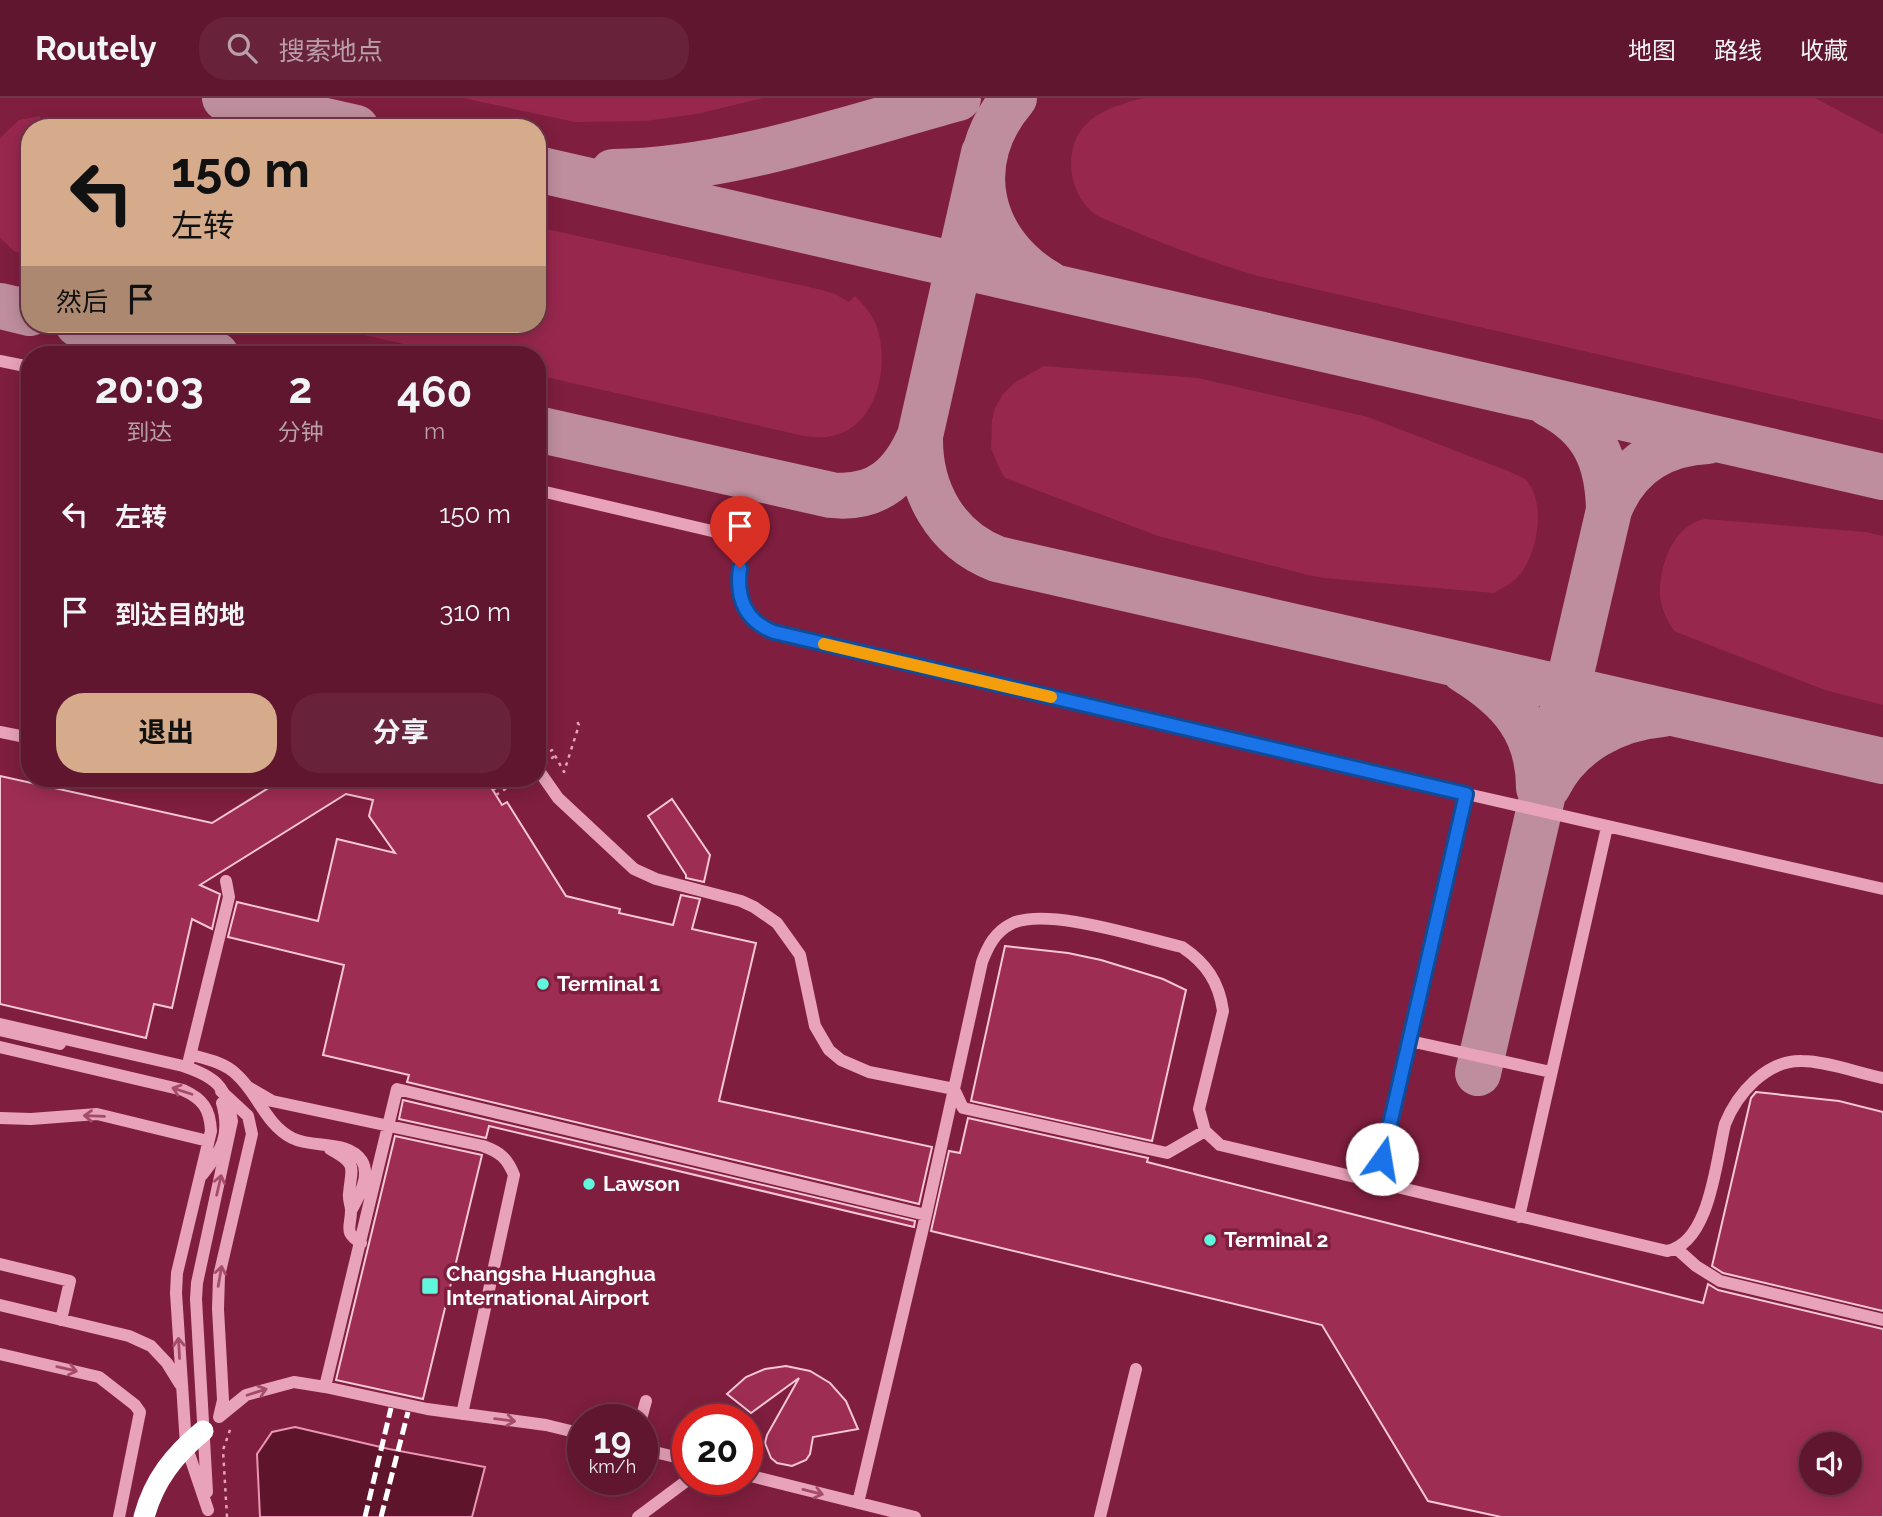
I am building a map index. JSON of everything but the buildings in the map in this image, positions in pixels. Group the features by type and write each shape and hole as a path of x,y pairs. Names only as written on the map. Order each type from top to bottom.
{"highway":[{"path":"144,1515 167,1464 202,1431"}],"street":[{"path":"0,361 21,365"},
{"path":"546,492 712,531 727,537 733,542 739,558 739,584 745,608 756,624 774,632 1607,827 1883,888"},
{"path":"0,732 21,736"},
{"path":"546,781 558,798 634,869 656,879 741,901 776,923 800,955 815,1026 829,1050 841,1060 869,1072 954,1089"},
{"path":"1377,1183 1466,794"},
{"path":"1519,1217 1607,827"},
{"path":"190,1059 229,897 226,881"},
{"path":"858,1503 982,962 988,946 997,934 1011,924 1027,919 1061,918 1182,947 1196,957 1208,970 1221,996 1223,1011 1199,1109 1205,1131 1220,1144 1656,1249 1677,1249 1693,1236 1700,1223 1725,1124 1731,1110 1751,1083 1775,1067 1802,1060 1883,1078"},
{"path":"0,1021 190,1059 235,1072 276,1127 292,1138 324,1146 343,1147 360,1158 365,1167 360,1196 351,1211 348,1228 352,1237 361,1243"},
{"path":"0,1021 208,1074 221,1086 229,1104 232,1121 195,1299 209,1514"},
{"path":"0,1030 184,1072 213,1083 225,1116 225,1136 220,1153 200,1178"},
{"path":"1410,1041 1552,1072"},
{"path":"0,1047 183,1090 205,1104 210,1115 208,1141 177,1273 176,1293 186,1445 209,1514"},
{"path":"190,1059 248,1116 252,1134 219,1276 223,1400 219,1416"},
{"path":"248,1087 272,1101 483,1146 498,1152 509,1162 514,1175 462,1414"},
{"path":"325,1387 397,1089 926,1215"},
{"path":"954,1089 962,1108 1167,1153 1205,1131"},
{"path":"0,1118 32,1119 97,1114 208,1141"},
{"path":"1677,1249 1696,1266 1720,1281 1883,1320"},
{"path":"0,1264 71,1281 61,1320"},
{"path":"0,1305 129,1336 150,1346 167,1363 180,1385"},
{"path":"0,1354 99,1377 135,1405 140,1412 119,1517"},
{"path":"1100,1517 1136,1369"},
{"path":"202,1431 246,1395 294,1382 427,1409 567,1430"},
{"path":"763,1479 915,1517"},
{"path":"638,1517 672,1492"}],"path":[{"path":"546,754 552,750 565,772 579,725 575,718"},
{"path":"546,762 555,756"},
{"path":"493,790 497,787"},
{"path":"496,795 508,787"},
{"path":"227,1517 223,1450 231,1426"}],"shaded area":[{"path":"463,98 763,98 697,114 645,121 575,122"},
{"path":"1143,98 1815,98 1883,134 1883,420 1258,276 1191,254 1104,219 1086,206 1077,191 1071,165 1073,148 1083,127 1091,120 1110,109"},
{"path":"19,120 21,254 0,238 0,138"},
{"path":"546,229 818,289 849,302 855,296 877,327 882,359 876,393 860,421 829,437 818,437 546,377 546,346 413,346 355,333 546,333"},
{"path":"1044,366 1198,378 1368,417 1508,471 1527,481 1537,504 1537,531 1530,557 1517,578 1494,593 1324,578 1158,536 1005,478 991,448 995,408 1003,394 1014,383"},
{"path":"1705,519 1866,532 1883,536 1883,705 1825,690 1674,631 1665,614 1660,595 1665,560 1676,538 1684,529"},
{"path":"295,1427 389,1449 485,1467 472,1517 260,1517 257,1454 272,1432"}],"taxiway":[{"path":"225,98 317,119"},
{"path":"613,172 656,170 743,156 958,98"},
{"path":"1014,98 997,123 986,148 982,174 984,200 992,224 1006,247 1025,267 1049,284"},
{"path":"546,431 831,495 862,494 875,489 896,474 920,436 984,153"},
{"path":"546,171 1883,477"},
{"path":"0,306 21,311"},
{"path":"118,333 176,346"},
{"path":"1549,404 1577,423 1596,447 1606,476 1609,510"},
{"path":"920,436 924,475 939,510 963,539 997,559 1883,761"},
{"path":"1478,1073 1609,510 1625,481 1648,460 1676,446 1708,441"},
{"path":"1464,670 1496,693 1519,718 1534,750 1539,788"},
{"path":"1548,786 1568,757 1595,735 1627,721 1662,714"}],"railway":[{"path":"365,1517 391,1408"},
{"path":"381,1517 408,1412"}],"slow traffic":[{"path":"824,644 1051,697"}],"place":[{"name":"Terminal 1","path":"543,984"},
{"name":"Lawson","path":"589,1184"},
{"name":"Terminal 2","path":"1210,1240"},
{"name":"Changsha Huanghua International Airport","path":"430,1286"}],"route":[{"path":"740,568 739,584 745,608 756,624 774,632 1466,794 1382,1159"}]}
